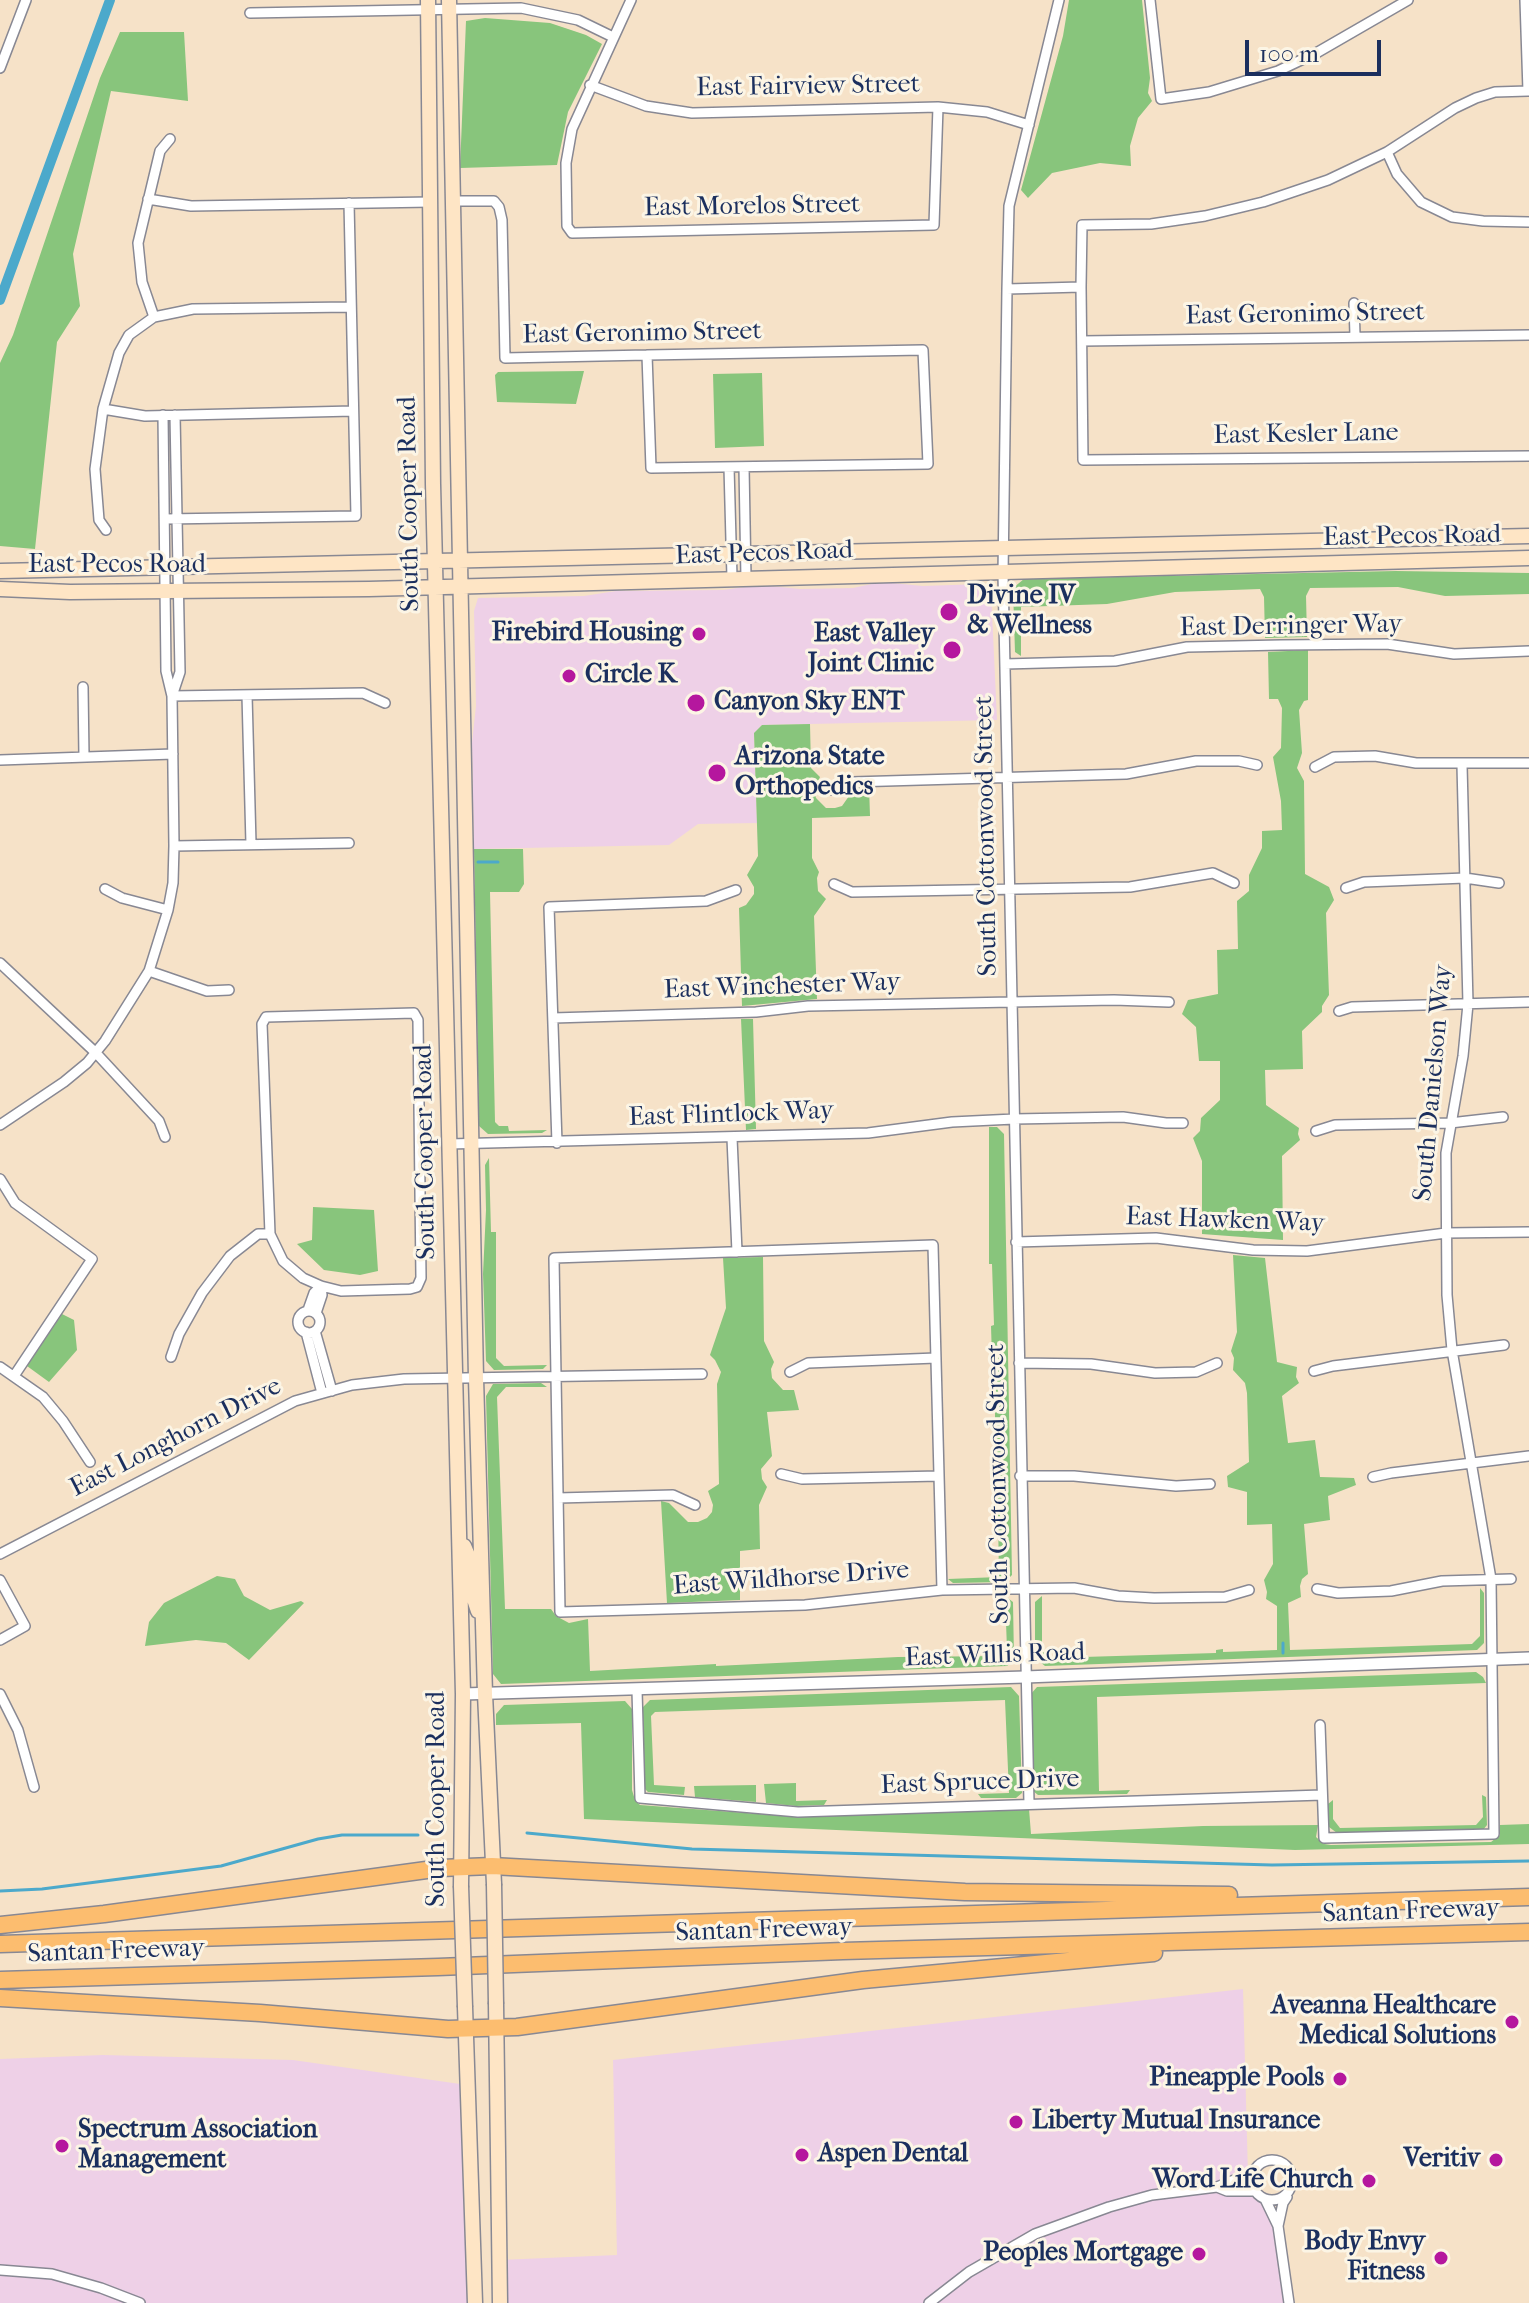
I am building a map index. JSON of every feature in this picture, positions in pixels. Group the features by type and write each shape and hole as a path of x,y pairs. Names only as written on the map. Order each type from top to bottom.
{"highway":[{"path":"0,1925 104,1914 441,1868 492,1866 965,1892 1125,1896 1284,1895 1330,1904"},
{"name":"Santan Freeway","path":"0,1944 1529,1897"},
{"name":"Santan Freeway","path":"0,1980 1529,1932"},
{"path":"0,1998 496,2028 863,1980 1171,1951 1218,1941"}],"main road":[{"name":"South Cooper Road","path":"449,4 476,1378 494,1884 500,2303"},
{"name":"South Cooper Road","path":"428,5 435,587 463,1694 460,1868 475,2303"},
{"name":"East Pecos Road","path":"0,571 1529,536"},
{"name":"East Pecos Road","path":"0,589 435,587 1529,558"},
{"path":"459,1543 468,1552 472,1593 483,1626"}],"street":[{"path":"0,68 26,0"},
{"path":"590,85 631,0"},
{"name":"South Cottonwood Street","path":"1029,1803 1003,574 1007,289 1009,206 1059,0"},
{"path":"1150,0 1161,99 1209,92 1278,71 1318,52 1408,0"},
{"path":"1082,341 1082,225 1151,224 1263,202 1328,180 1387,152 1476,98 1495,92 1528,91 1525,0"},
{"path":"250,13 449,4 534,9 578,20 613,37"},
{"name":"East Fairview Street","path":"590,85 646,106 692,113 938,107 987,112 1029,125"},
{"name":"East Morelos Street","path":"590,85 572,129 566,163 567,226 572,233 934,225 938,107"},
{"path":"154,317 142,282 138,243 160,151 170,139"},
{"path":"1387,152 1397,174 1421,202 1452,217 1529,222"},
{"path":"148,199 191,206 431,202"},
{"name":"East Geronimo Street","path":"453,201 494,201 499,207 502,220 505,358 923,350 928,464 744,467"},
{"path":"166,519 356,516 349,203"},
{"path":"1007,289 1081,287"},
{"path":"1354,303 1355,336"},
{"path":"106,530 99,520 95,469 103,409 119,353 129,335 154,317 193,309 351,307"},
{"name":"East Geronimo Street","path":"1082,341 1529,335"},
{"name":"East Kesler Lane","path":"1082,341 1083,460 1529,456"},
{"path":"647,355 651,468 744,467 745,513 738,555"},
{"path":"103,409 145,416 353,411"},
{"path":"163,415 166,519 173,568"},
{"path":"0,1125 64,1082 96,1053 149,971 168,910 173,883 174,846 172,696 166,671 178,519 175,415"},
{"path":"729,467 730,513 739,578"},
{"path":"730,498 744,498"},
{"path":"730,513 745,513"},
{"name":"East Derringer Way","path":"1005,664 1115,661 1187,647 1387,644 1454,654 1529,651"},
{"path":"83,687 84,757"},
{"path":"172,696 363,693 385,703"},
{"path":"247,695 251,844"},
{"path":"0,760 173,754"},
{"path":"1315,767 1334,757 1375,756 1416,763 1529,763"},
{"path":"832,790 852,782 1126,774 1196,761 1239,761 1257,765"},
{"name":"South Danielson Way","path":"1322,1795 1324,1838 1494,1834 1491,1579 1452,1350 1447,1295 1446,1153 1463,1056 1468,1004 1462,765"},
{"path":"174,846 349,843"},
{"path":"834,884 852,892 1130,887 1213,873 1234,883"},
{"path":"1346,888 1364,882 1465,878 1499,883"},
{"path":"105,889 122,898 168,910"},
{"path":"557,1143 549,907 706,901 736,890"},
{"path":"0,963 96,1053 159,1121 165,1137"},
{"path":"149,971 207,991 229,990"},
{"name":"East Winchester Way","path":"553,1018 756,1012 808,1006 1169,1002"},
{"path":"1339,1011 1352,1007 1529,1002"},
{"path":"414,1013 418,1020 420,1089 421,1278 417,1287 341,1291 321,1286 303,1278 283,1261 270,1234 262,1024 266,1017 414,1013"},
{"name":"East Flintlock Way","path":"449,1144 868,1133 952,1122 1014,1119 1123,1117 1183,1123"},
{"path":"1316,1131 1335,1125 1450,1123 1503,1117"},
{"path":"732,1138 737,1252"},
{"path":"0,1179 15,1203 92,1259 14,1376"},
{"name":"East Hawken Way","path":"1016,1242 1156,1238 1253,1250 1307,1251 1446,1233 1529,1232"},
{"path":"171,1357 179,1334 202,1293 230,1256 258,1234 270,1234"},
{"path":"695,1505 673,1495 558,1498 554,1258 933,1245 942,1590"},
{"path":"321,1286 322,1295 312,1311 300,1314 298,1323 310,1332 332,1391"},
{"path":"310,1332 320,1320 312,1311"},
{"path":"310,1332 322,1393"},
{"path":"1314,1371 1504,1345"},
{"path":"790,1372 808,1363 936,1358"},
{"path":"1019,1363 1091,1364 1155,1373 1196,1372 1217,1363"},
{"path":"0,1367 43,1397 90,1462"},
{"name":"East Longhorn Drive","path":"0,1554 295,1401 352,1385 404,1379 702,1374"},
{"path":"1373,1477 1529,1456"},
{"path":"781,1474 802,1479 939,1476"},
{"path":"1020,1476 1074,1476 1176,1486 1210,1484"},
{"name":"East Wildhorse Drive","path":"558,1498 560,1612 805,1605 942,1590 1074,1588 1118,1596 1154,1598 1225,1597 1249,1590"},
{"path":"1317,1589 1338,1593 1391,1591 1442,1581 1511,1579"},
{"path":"0,1580 25,1626 0,1640"},
{"name":"East Willis Road","path":"463,1694 1529,1658"},
{"name":"East Spruce Drive","path":"637,1690 640,1798 798,1812 1322,1795"},
{"path":"0,1694 18,1730 34,1787"},
{"path":"1320,1725 1322,1795"},
{"path":"929,2303 969,2272 1035,2234 1152,2195 1217,2187 1254,2172 1268,2160 1282,2162 1291,2172 1292,2185 1283,2203 1278,2226"},
{"path":"1254,2172 1252,2182 1255,2191 1265,2199 1278,2226 1289,2303"},
{"path":"1217,2187 1227,2191 1255,2191"},
{"path":"1265,2199 1279,2200 1290,2191"},
{"path":"0,2270 52,2274 140,2303"}],"shaded area":[{"path":"881,582 923,586 981,584 991,591 997,720 762,725 754,734 757,823 698,824 669,845 474,849 474,611 478,598 584,596 616,591 723,590 760,585 800,589 853,588"},
{"path":"1243,1989 1248,2175 1218,2187 1255,2191 1265,2199 1273,2217 1289,2303 500,2303 499,2260 617,2255 613,2060"},
{"path":"103,2055 293,2060 467,2085 473,2303 0,2303 0,2059"}],"green space":[{"path":"1069,0 1142,0 1150,78 1148,93 1152,101 1138,118 1130,146 1131,166 1100,163 1052,173 1028,198 1021,190 1063,36"},
{"path":"485,18 550,23 602,44 568,112 557,165 460,168 466,21"},
{"path":"120,32 184,32 188,101 111,91 73,254 80,306 57,342 35,549 0,546 0,363 13,335 100,78"},
{"path":"584,371 576,404 497,402 495,375 498,372"},
{"path":"762,373 764,446 715,448 713,374"},
{"path":"1396,571 1529,573 1529,594 1445,596 1398,587 1310,588 1306,596 1307,637 1265,638 1264,597 1260,589 1175,592 1107,604 1021,607 1021,656 1015,652 1013,588 1024,579"},
{"path":"1308,650 1308,700 1299,710 1302,753 1297,768 1304,781 1305,874 1329,887 1334,900 1326,913 1329,995 1322,1012 1302,1031 1303,1069 1265,1070 1266,1105 1299,1128 1300,1140 1282,1156 1283,1240 1202,1234 1202,1161 1193,1138 1200,1131 1201,1118 1220,1100 1220,1061 1199,1061 1196,1027 1182,1014 1188,1000 1218,994 1217,950 1238,949 1237,901 1249,891 1249,875 1262,848 1262,831 1282,830 1281,801 1273,757 1281,748 1282,708 1278,699 1269,699 1268,652"},
{"path":"810,724 811,768 820,777 814,791 816,798 826,808 835,808 842,806 854,789 869,786 870,816 812,818 812,858 819,872 818,891 826,899 814,916 817,999 742,1006 739,908 746,905 754,894 754,887 747,875 758,856 754,733 762,725"},
{"path":"474,849 523,849 524,884 519,892 490,892 495,1122 499,1126 508,1126 509,1131 547,1130 542,1133 488,1134 479,1126"},
{"path":"741,1019 753,1019 756,1129 746,1130"},
{"path":"989,1127 997,1127 1004,1134 1012,1575 1005,1582 953,1583 948,1579 999,1577 991,1326 994,1325 992,1264 989,1264"},
{"path":"489,1158 491,1232 496,1232 496,1358 504,1366 547,1365 543,1369 494,1370 486,1361 483,1274 485,1165"},
{"path":"313,1207 374,1210 378,1271 360,1275 324,1270 297,1244 312,1240"},
{"path":"1233,1255 1265,1258 1277,1362 1297,1367 1299,1383 1282,1396 1288,1443 1315,1440 1320,1477 1354,1478 1356,1485 1328,1496 1330,1520 1304,1524 1308,1574 1302,1579 1301,1597 1288,1603 1290,1650 1472,1644 1480,1636 1480,1588 1484,1593 1484,1643 1477,1650 1045,1666 1035,1658 1035,1602 1042,1596 1042,1651 1050,1658 1216,1653 1216,1650 1223,1649 1223,1652 1277,1650 1277,1606 1266,1599 1264,1580 1273,1564 1272,1524 1247,1525 1247,1492 1228,1487 1227,1476 1249,1462 1247,1393 1245,1383 1233,1370 1231,1351 1237,1332"},
{"path":"763,1257 764,1341 774,1362 772,1378 783,1390 794,1390 799,1410 767,1412 772,1456 761,1469 767,1487 759,1505 760,1549 740,1551 740,1600 667,1603 661,1501 669,1503 688,1522 698,1522 712,1512 708,1491 719,1484 717,1384 721,1372 710,1355 726,1308 723,1258"},
{"path":"62,1314 74,1320 77,1350 49,1382 27,1366"},
{"path":"541,1383 547,1387 506,1387 497,1397 505,1609 551,1609 556,1616 569,1623 588,1619 590,1671 898,1657 1001,1656 1007,1649 1005,1596 1013,1602 1014,1659 1007,1666 501,1684 493,1674 486,1396 493,1384"},
{"path":"217,1576 235,1579 244,1596 270,1610 301,1601 304,1603 249,1660 226,1643 196,1640 145,1646 149,1622 164,1603"},
{"path":"1476,1672 1486,1683 1097,1697 1099,1791 1130,1790 1127,1794 1038,1795 1033,1791 1030,1695 1037,1687"},
{"path":"1011,1687 1019,1696 1022,1793 1016,1798 981,1798 978,1794 1009,1793 1005,1700 655,1712 651,1716 654,1785 685,1787 684,1795 648,1792 645,1789 641,1709 650,1700"},
{"path":"625,1701 632,1709 632,1790 640,1805 799,1817 1029,1809 1031,1834 1203,1826 1318,1825 1316,1837 1324,1844 1331,1845 1491,1842 1500,1835 1500,1825 1529,1824 1529,1844 1295,1850 584,1819 581,1723 496,1725 496,1714 504,1705"},
{"path":"796,1783 796,1801 827,1800 824,1805 766,1803 764,1784"},
{"path":"756,1785 756,1802 695,1797 694,1786"},
{"path":"1482,1795 1486,1797 1487,1825 1483,1830 1337,1833 1329,1827 1328,1804 1333,1800 1333,1819 1340,1828 1476,1825 1483,1817"}],"waterway":[{"path":"0,300 110,0"},
{"path":"478,862 498,862"},
{"path":"1283,1643 1283,1653"},
{"path":"527,1833 692,1849 1272,1865 1529,1861"},
{"path":"0,1891 42,1889 221,1866 342,1835 418,1835"}],"place":[{"name":"Divine IV & Wellness","path":"949,612"},
{"name":"Firebird Housing","path":"699,634"},
{"name":"East Valley Joint Clinic","path":"952,650"},
{"name":"Circle K","path":"569,676"},
{"name":"Canyon Sky ENT","path":"696,703"},
{"name":"Arizona State Orthopedics","path":"717,773"},
{"name":"Aveanna Healthcare Medical Solutions","path":"1512,2022"},
{"name":"Pineapple Pools","path":"1340,2079"},
{"name":"Liberty Mutual Insurance","path":"1016,2122"},
{"name":"Spectrum Association Management","path":"62,2146"},
{"name":"Aspen Dental","path":"802,2155"},
{"name":"Veritiv","path":"1496,2160"},
{"name":"Word Life Church","path":"1369,2181"},
{"name":"Peoples Mortgage","path":"1199,2254"},
{"name":"Body Envy Fitness","path":"1441,2258"}]}
